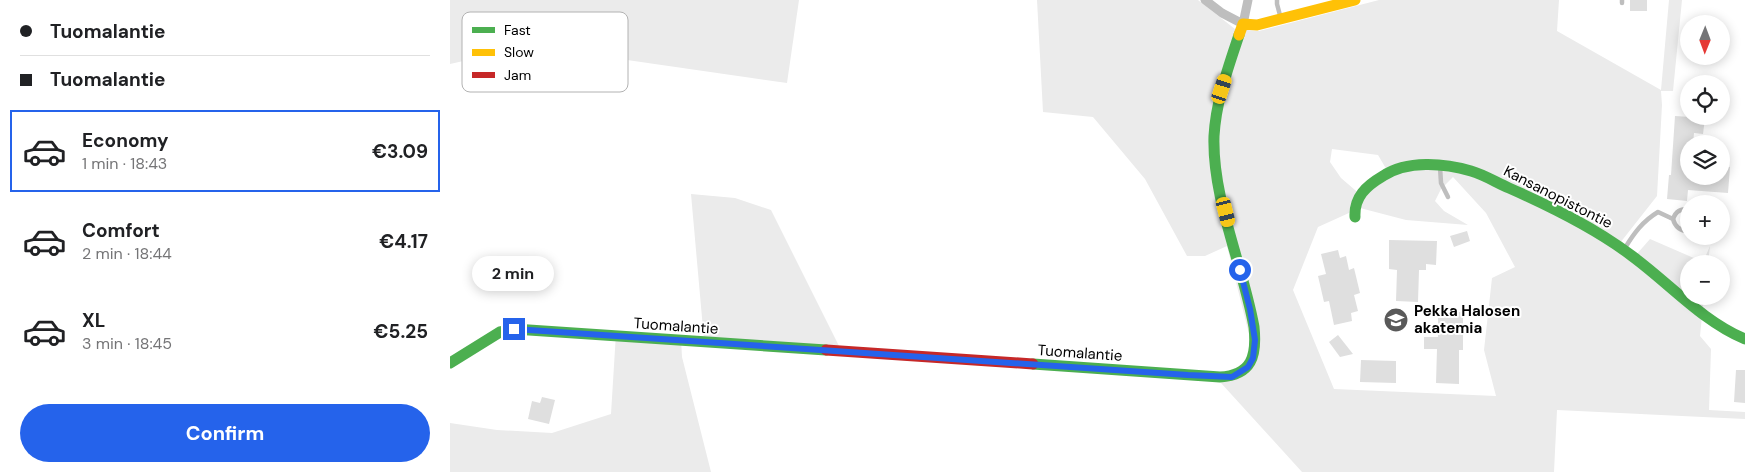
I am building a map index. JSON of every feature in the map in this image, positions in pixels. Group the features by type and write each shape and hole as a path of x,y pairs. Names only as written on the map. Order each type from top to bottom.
{"street":[{"path":"1205,0 1222,13 1243,24 1256,25 1355,0"},
{"path":"1243,24 1248,0"},
{"name":"Tuomalantie","path":"450,363 500,332 514,329 1178,375 1232,377 1248,367 1253,358 1255,340 1250,309 1217,173 1214,138 1217,105 1243,24"},
{"name":"Kansanopistontie","path":"1355,217 1356,197 1373,182 1390,171 1414,166 1440,166 1471,171 1535,199 1597,231 1624,249 1724,329 1745,339"}],"lane":[{"path":"1277,0 1281,20"},
{"path":"1440,166 1441,183 1448,197"},
{"path":"1680,210 1673,219 1675,225 1680,229"},
{"path":"1624,249 1634,233 1646,220 1658,212 1673,219"}],"shaded area":[{"path":"450,0 799,0 787,83 628,60 628,12 462,12 462,61 450,64"},
{"path":"1037,0 1198,0 1235,29 1259,31 1379,0 1559,0 1557,31 1661,90 1669,0 1682,0 1673,91 1661,91 1662,105 1657,196 1620,243 1636,255 1650,239 1687,255 1680,255 1680,305 1703,305 1700,336 1711,349 1709,410 1745,412 1745,419 1557,410 1554,472 1302,472 1221,383 1230,371 1243,365 1249,354 1251,342 1227,246 1205,256 1187,256 1145,179 1093,117 1043,112","holes":["1332,149 1378,155 1391,177 1362,196 1341,178 1330,162","1453,177 1486,213 1515,267 1492,278 1484,350 1496,396 1334,389 1293,290 1318,227 1360,208 1406,220 1468,225 1444,211 1435,201 1441,189"]},
{"path":"691,194 735,198 771,210 841,350 704,340"},
{"path":"616,333 681,339 682,357 711,472 450,472 450,423 497,430 552,433 611,414"}],"building":[{"path":"1630,0 1647,0 1647,11 1630,11"},
{"path":"1675,116 1680,116 1680,125 1704,125 1703,134 1680,135 1680,185 1729,185 1728,193 1688,190 1688,195 1680,195 1680,200 1667,199 1669,175 1671,175"},
{"path":"1467,231 1470,241 1454,247 1450,236"},
{"path":"1389,240 1437,241 1436,265 1426,264 1426,270 1419,270 1418,302 1396,301 1397,270 1389,269"},
{"path":"1338,250 1340,258 1346,256 1349,270 1354,268 1360,293 1354,295 1358,311 1351,313 1352,321 1334,325 1329,301 1324,302 1318,276 1326,274 1321,254"},
{"path":"1438,312 1463,312 1463,350 1459,350 1459,384 1436,383 1437,349 1424,349 1424,337 1438,337"},
{"path":"1338,335 1353,354 1340,357 1329,342"},
{"path":"1361,360 1396,361 1396,383 1360,382"},
{"path":"1736,370 1745,370 1745,403 1734,402"},
{"path":"542,397 555,400 549,424 528,419 532,401 540,403"}],"traffic: fast":[{"path":"1033,364 1220,377 1239,372 1246,368 1250,362 1254,347 1254,327 1223,208 1218,184 1214,136 1217,110 1223,85 1239,35"},
{"path":"1355,217 1359,198 1366,188 1383,176 1403,167 1426,164 1449,166 1471,171 1557,210 1603,236 1646,267 1700,312 1745,339"},
{"path":"450,363 500,332 514,329 826,350"}],"traffic: slow":[{"path":"1239,35 1243,24 1257,25 1355,0"}],"traffic: jam":[{"path":"826,350 1033,364"}],"place":[{"name":"Pekka Halosen akatemia","path":"1396,320"}],"route":[{"path":"514,329 1232,377 1248,367 1253,358 1255,340 1250,309 1240,270"}]}
